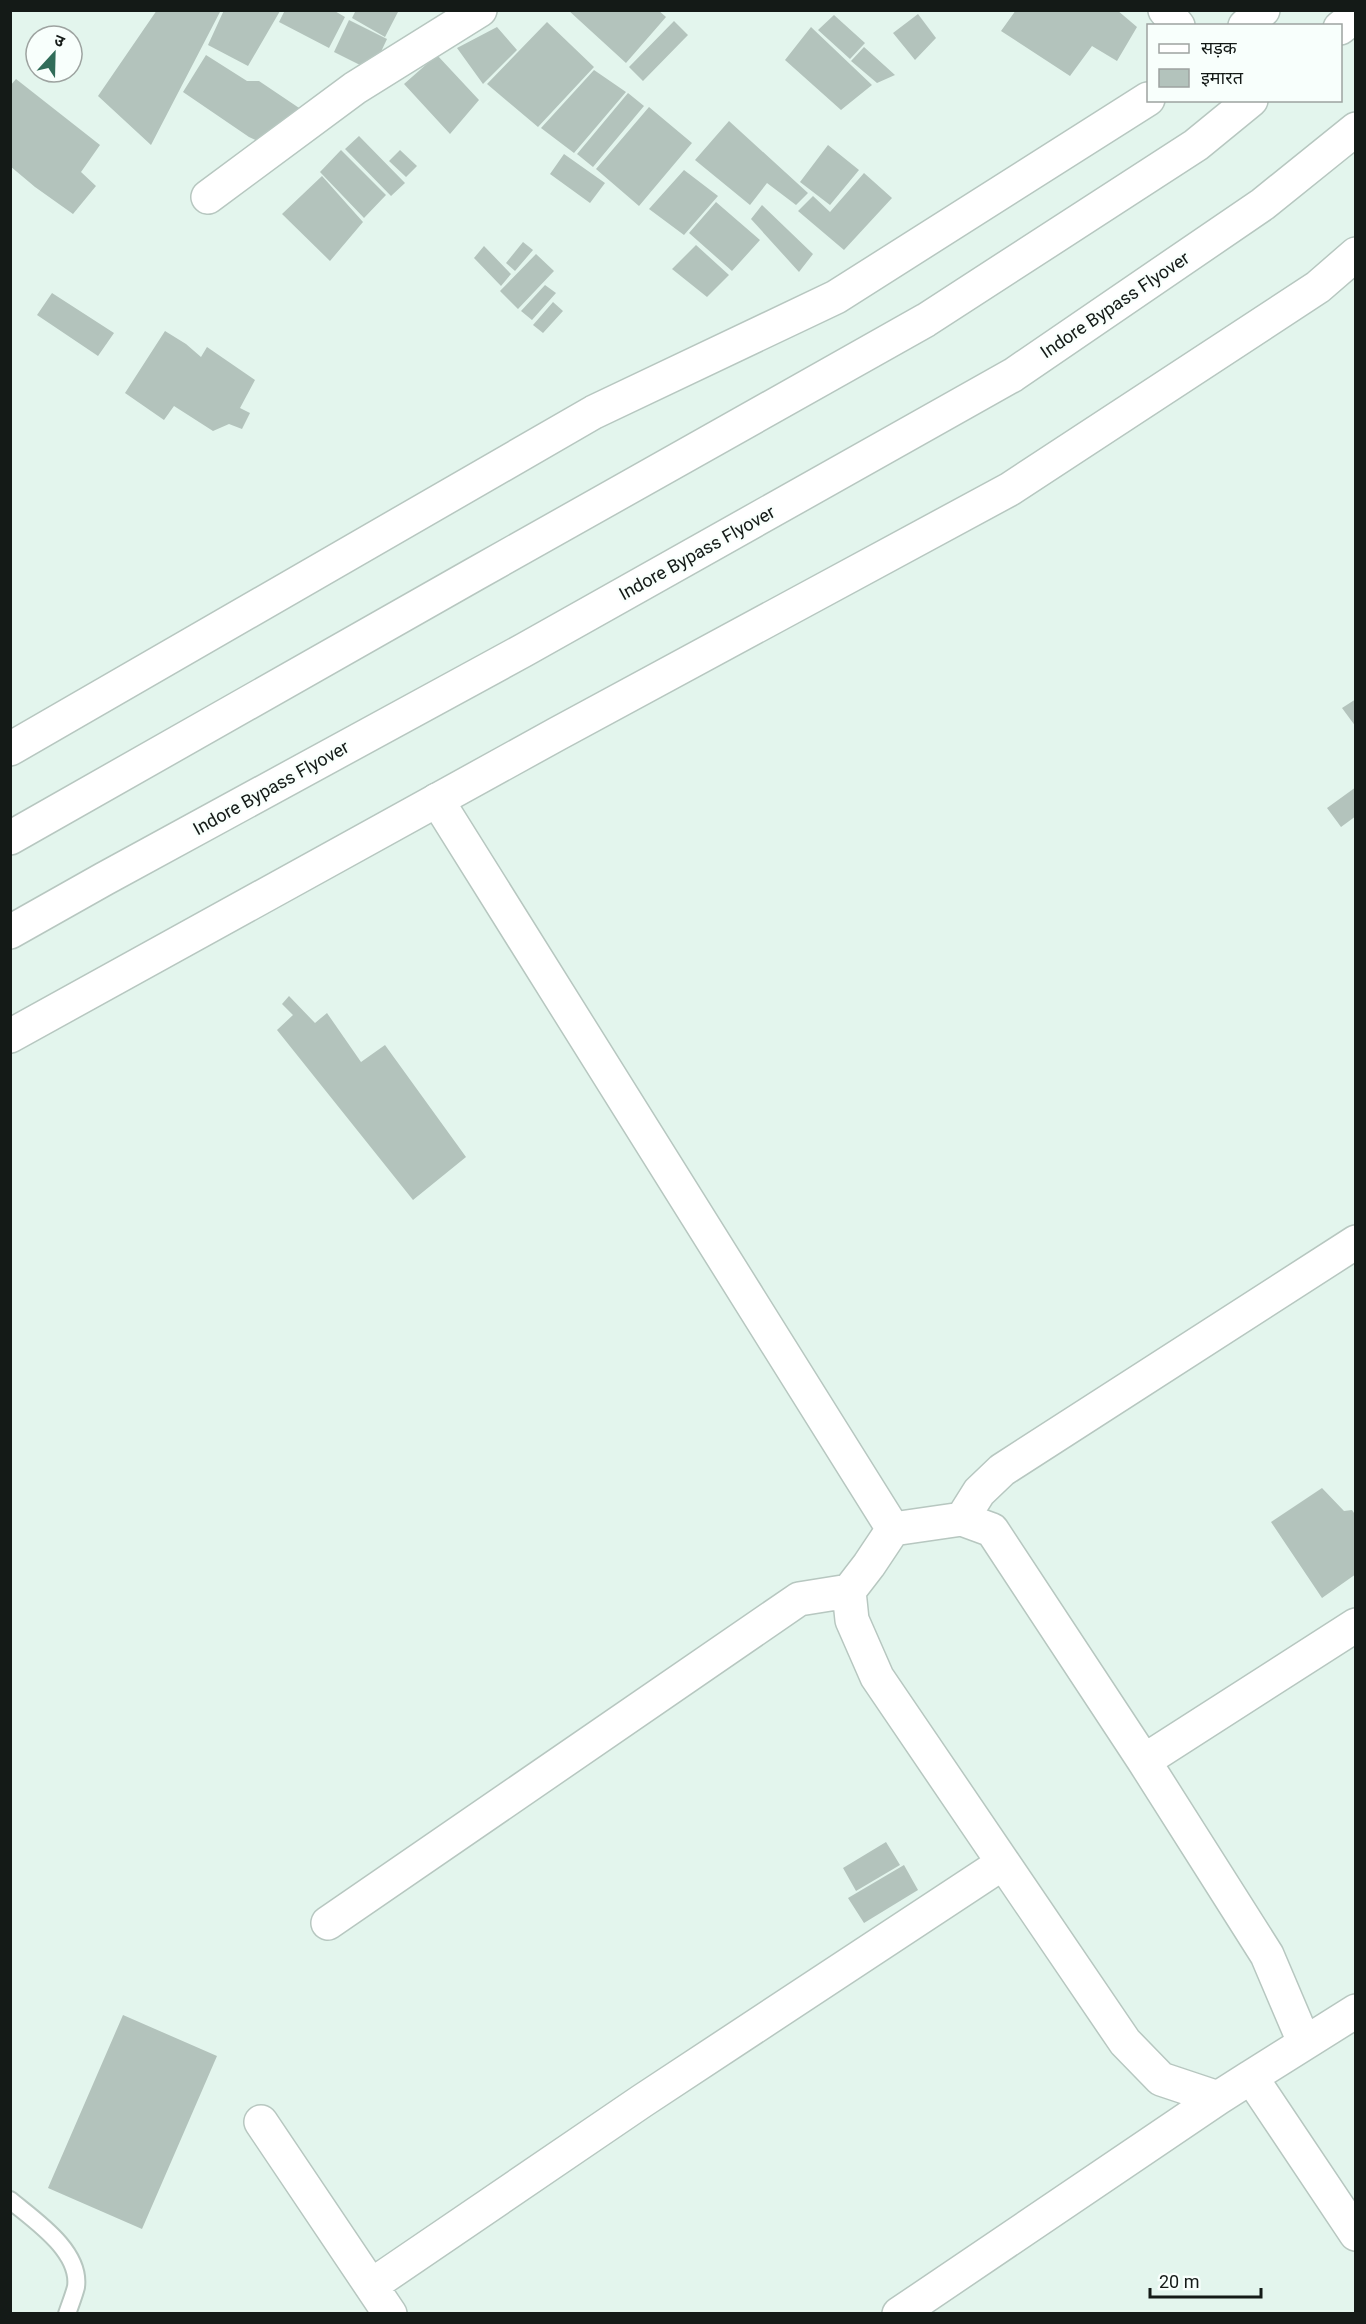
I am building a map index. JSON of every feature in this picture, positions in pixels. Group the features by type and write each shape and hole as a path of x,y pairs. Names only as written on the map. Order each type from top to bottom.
{"main road":[{"path":"208,197 355,88 480,10"},
{"path":"1165,10 1176,24"},
{"path":"1247,24 1263,10"},
{"path":"1342,27 1356,15"},
{"path":"10,748 594,412 836,297 1147,100"},
{"path":"10,838 926,320 1196,145 1249,102"},
{"name":"Indore Bypass Flyover","path":"10,932 524,650 1013,375 1263,204 1356,129"},
{"path":"10,1036 437,800 1010,489 1318,286 1356,255"},
{"path":"437,800 893,1529"},
{"path":"962,1519 979,1492 1002,1470 1356,1242"},
{"path":"328,1923 799,1599 849,1591 893,1529 962,1519 992,1530 1144,1761 1267,1955 1304,2042"},
{"path":"849,1591 852,1620 877,1677 1125,2042 1161,2079 1218,2098"},
{"path":"1144,1761 1356,1625"},
{"path":"372,2285 642,2101 1004,1863"},
{"path":"899,2313 1218,2098 1356,2011"},
{"path":"1251,2077 1356,2234"},
{"path":"261,2122 390,2313"}],"lane":[{"path":"10,2199 56,2238 75,2267 76,2286 67,2313"}],"building":[{"path":"157,10 221,10 151,145 98,96"},
{"path":"224,10 280,11 248,66 208,45"},
{"path":"285,10 333,10 345,17 329,48 279,22"},
{"path":"356,10 399,10 385,37 352,18"},
{"path":"568,10 658,10 666,17 626,63"},
{"path":"1016,10 1117,10 1137,27 1117,61 1092,46 1070,76 1001,31"},
{"path":"918,14 936,38 915,60 893,33"},
{"path":"834,15 865,43 850,59 818,30"},
{"path":"349,20 387,39 372,71 334,52"},
{"path":"674,21 688,35 643,81 629,67"},
{"path":"547,22 594,67 538,127 487,84"},
{"path":"497,27 517,50 483,84 457,48"},
{"path":"811,27 872,85 841,110 785,60"},
{"path":"864,47 895,75 877,83 851,61"},
{"path":"206,55 247,81 259,81 311,116 272,148 249,137 183,92"},
{"path":"437,55 479,100 450,134 404,84"},
{"path":"594,70 626,92 574,153 541,128"},
{"path":"16,79 100,145 81,172 96,186 73,214 10,166 10,86"},
{"path":"628,93 644,106 593,167 577,154"},
{"path":"649,107 692,143 639,206 596,169"},
{"path":"729,121 808,193 796,205 767,183 750,205 695,160"},
{"path":"359,136 405,183 391,196 345,149"},
{"path":"828,145 859,170 830,205 800,182"},
{"path":"341,150 386,195 364,218 320,172"},
{"path":"400,150 417,166 406,177 389,161"},
{"path":"564,154 605,183 590,203 550,174"},
{"path":"684,170 718,196 684,235 649,209"},
{"path":"864,173 892,198 844,250 798,211 813,196 830,212"},
{"path":"322,176 363,222 330,261 282,214"},
{"path":"716,202 760,240 732,271 689,233"},
{"path":"762,205 813,254 799,272 751,219"},
{"path":"523,242 533,250 515,271 506,263"},
{"path":"696,245 729,275 707,297 672,269"},
{"path":"484,246 511,274 501,286 474,258"},
{"path":"536,254 554,271 518,309 500,291"},
{"path":"545,285 556,293 532,320 521,311"},
{"path":"52,293 114,333 98,356 37,315"},
{"path":"553,302 563,311 543,333 533,325"},
{"path":"165,331 201,357 207,347 255,380 240,408 250,413 242,429 229,424 213,431 174,406 164,420 125,393"},
{"path":"1356,699 1356,727 1342,708"},
{"path":"1356,787 1356,816 1341,827 1327,808"},
{"path":"289,996 315,1023 327,1013 361,1062 385,1045 466,1157 413,1200 277,1030 293,1015 282,1004"},
{"path":"1322,1488 1344,1511 1352,1510 1356,1516 1356,1574 1322,1598 1271,1522"},
{"path":"886,1842 900,1865 856,1891 843,1868"},
{"path":"904,1865 918,1890 864,1923 848,1898"},
{"path":"123,2015 217,2056 142,2229 48,2188"}]}
